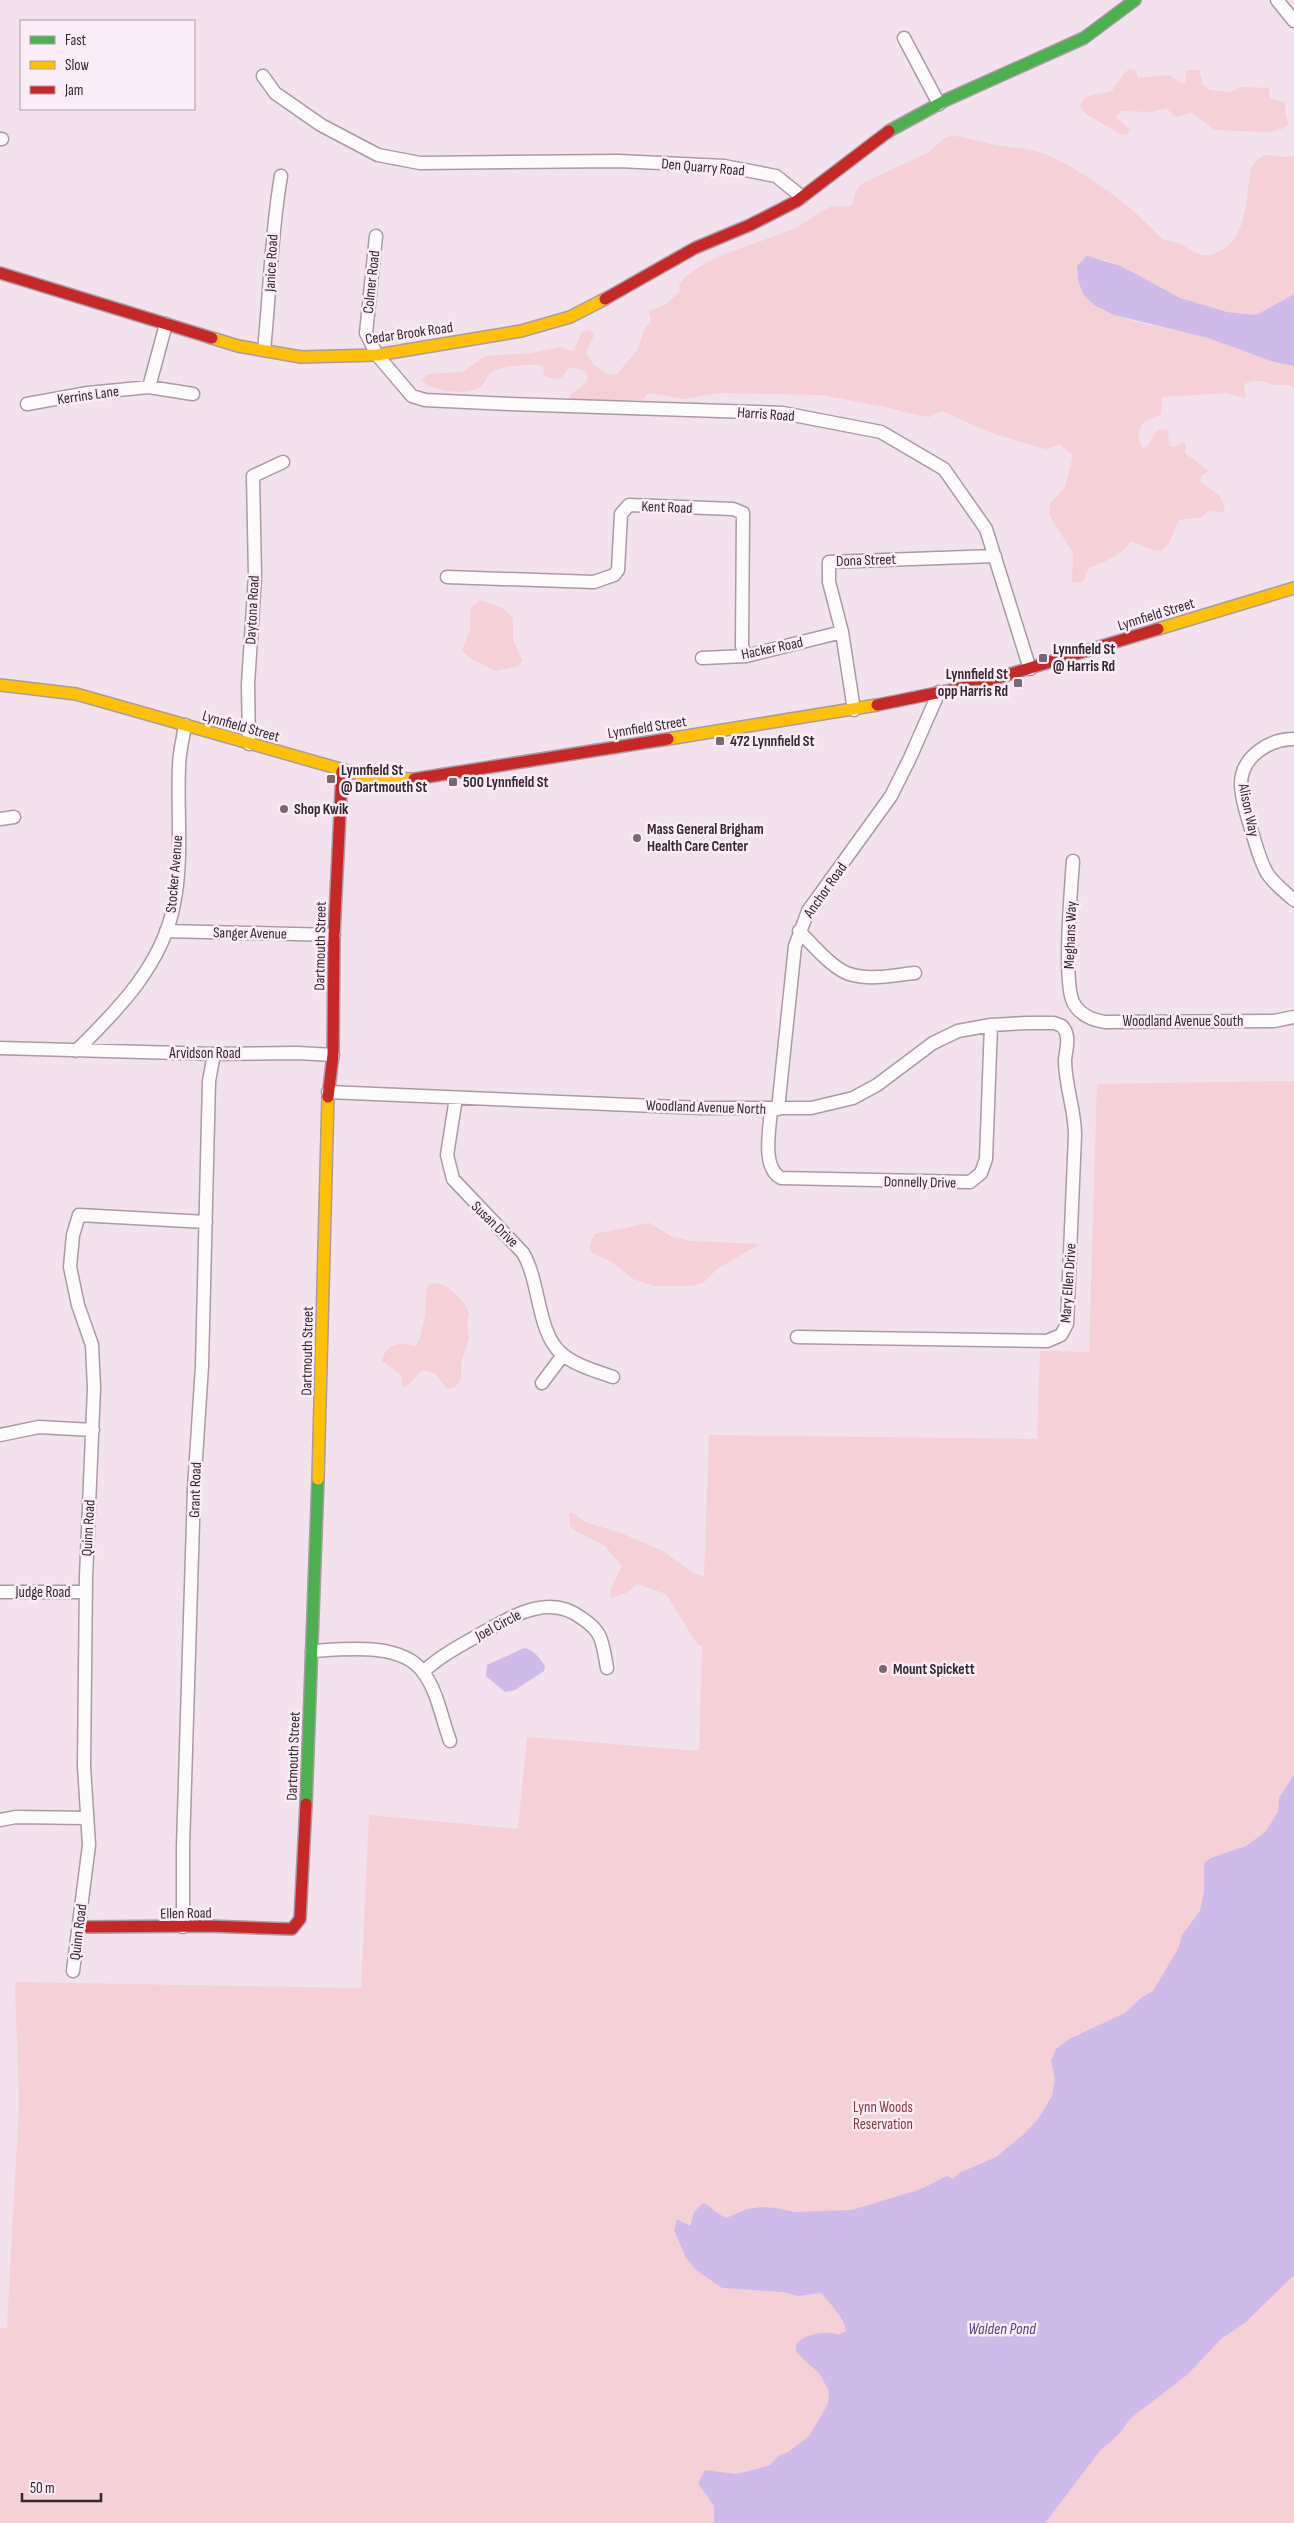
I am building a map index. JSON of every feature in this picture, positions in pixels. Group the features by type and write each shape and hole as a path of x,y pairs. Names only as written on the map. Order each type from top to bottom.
{"street":[{"path":"802,197 891,130 939,104 1084,38 1117,16 1135,0"},
{"path":"1277,0 1294,21"},
{"path":"904,38 939,104"},
{"name":"Den Quarry Road","path":"263,76 275,93 321,126 378,155 420,163 618,161 724,166 776,176 802,197"},
{"name":"Janice Road","path":"264,350 270,290 274,214 281,176"},
{"name":"Cedar Brook Road","path":"0,273 238,346 301,357 377,355 521,331 570,317 632,285 695,248 750,226 802,197"},
{"name":"Colmer Road","path":"376,236 366,333 377,355"},
{"path":"149,387 166,324"},
{"name":"Harris Road","path":"377,355 406,391 412,396 426,400 783,413 881,432 944,469 986,529 1030,669"},
{"name":"Kerrins Lane","path":"27,404 88,393 149,387 193,394"},
{"name":"Daytona Road","path":"249,744 248,684 255,576 253,476 283,462"},
{"name":"Kent Road","path":"447,577 594,582 614,575 618,570 621,514 629,506 733,509 743,513 742,646 746,656"},
{"name":"Dona Street","path":"854,710 842,632 829,582 829,562 994,556"},
{"name":"Lynnfield Street","path":"0,685 76,694 372,778 421,779 854,710 939,692 1030,669 1294,588"},
{"name":"Hacker Road","path":"702,658 746,656 842,632"},
{"name":"Anchor Road","path":"774,1109 795,946 799,931 808,911 891,796 939,692"},
{"name":"Stocker Avenue","path":"76,1051 117,1012 148,968 166,931 174,904 178,850 179,765 184,725"},
{"name":"Alison Way","path":"1294,739 1273,742 1260,750 1247,764 1241,783 1245,805 1264,867 1274,883 1294,900"},
{"name":"Dartmouth Street","path":"292,1929 300,1919 303,1892 322,1373 328,1092 333,1055 334,935 342,771"},
{"path":"0,819 14,817"},
{"name":"Meghans Way","path":"1073,862 1069,978 1071,995 1077,1007"},
{"name":"Sanger Avenue","path":"166,931 334,935"},
{"path":"799,931 836,966 849,974 862,976 915,974"},
{"name":"Woodland Avenue South","path":"1077,1007 1091,1019 1105,1022 1274,1021 1294,1017"},
{"name":"Woodland Avenue North","path":"328,1092 774,1109 825,1106 853,1098 877,1085 915,1054 939,1039 958,1031 991,1025 1054,1022 1062,1026"},
{"name":"Donnelly Drive","path":"774,1109 769,1163 773,1172 781,1178 970,1182 981,1173 986,1159 991,1025"},
{"name":"Mary Ellen Drive","path":"796,1337 1047,1341 1063,1333 1067,1324 1069,1291 1075,1134 1074,1115 1067,1090 1065,1067 1067,1035 1062,1026"},
{"name":"Arvidson Road","path":"0,1048 214,1054 298,1053 333,1055"},
{"name":"Grant Road","path":"183,1927 183,1847 194,1489 202,1366 210,1081 214,1054"},
{"name":"Susan Drive","path":"456,1098 447,1155 452,1180 523,1253 530,1267 549,1336 563,1354 613,1378"},
{"name":"Quinn Road","path":"73,1971 89,1845 84,1766 86,1592 94,1388 92,1345 78,1305 70,1268 73,1235 79,1215 206,1222"},
{"path":"542,1383 563,1354"},
{"path":"0,1435 39,1428 93,1430"},
{"name":"Judge Road","path":"0,1592 86,1592"},
{"name":"Joel Circle","path":"423,1672 445,1654 515,1615 530,1609 551,1607 574,1613 593,1627 600,1637 607,1668"},
{"path":"312,1651 348,1648 392,1653 409,1660 423,1672 450,1741"},
{"path":"0,1820 16,1817 87,1818"},
{"name":"Ellen Road","path":"80,1927 292,1929"}],"green space":[{"path":"1130,69 1136,71 1138,78 1169,75 1181,83 1185,83 1187,70 1199,70 1203,85 1210,90 1230,92 1241,87 1269,88 1270,98 1286,103 1285,111 1288,124 1285,128 1268,132 1214,130 1191,112 1179,117 1173,116 1167,108 1152,112 1122,111 1116,117 1130,130 1127,134 1122,135 1086,114 1080,106 1085,97 1112,91 1124,73"},
{"path":"950,136 1037,151 1054,158 1112,194 1133,210 1163,239 1178,243 1205,255 1222,250 1232,242 1238,232 1246,207 1251,169 1256,161 1265,155 1294,156 1294,294 1256,315 1227,312 1201,306 1170,294 1121,266 1102,259 1083,294 1096,305 1128,319 1214,339 1294,366 1294,388 1288,385 1274,385 1254,381 1244,384 1246,398 1225,393 1162,397 1161,414 1143,423 1139,436 1143,448 1147,447 1158,429 1168,430 1169,445 1174,447 1183,442 1186,444 1185,453 1209,471 1201,476 1200,482 1219,495 1225,507 1223,512 1208,511 1202,517 1179,520 1169,543 1161,551 1152,550 1130,542 1117,555 1089,568 1082,583 1072,582 1073,553 1049,515 1050,504 1065,487 1073,455 1060,445 1047,449 1033,446 989,432 942,411 929,417 821,395 720,393 684,399 648,393 643,399 634,400 573,400 570,398 570,395 587,382 588,376 583,370 569,367 562,377 556,379 544,376 543,366 539,365 498,369 491,372 481,386 468,391 442,390 426,385 421,381 428,374 463,372 485,356 531,353 561,347 570,351 574,350 582,332 590,329 594,335 586,353 594,365 609,375 617,374 638,349 644,330 651,321 649,311 665,305 680,291 679,284 700,266 727,253 796,228 828,208 851,206 857,189 863,183 929,152 943,139"},
{"path":"480,600 502,608 513,618 513,640 522,660 519,666 496,671 470,658 462,651 470,629 471,608"},
{"name":"Lynn Woods Reservation","path":"1294,1081 1294,2523 0,2523 0,2328 7,2328 19,2103 15,1982 361,1988 369,1815 518,1829 527,1737 699,1751 702,1646 697,1644 666,1594 637,1584 626,1593 611,1598 610,1590 622,1566 605,1546 574,1530 570,1526 569,1514 572,1512 585,1522 621,1533 661,1550 695,1574 704,1576 709,1435 1037,1439 1040,1351 1089,1352 1097,1084"},
{"path":"650,1223 672,1237 691,1241 760,1244 717,1269 704,1282 692,1286 654,1286 633,1279 612,1262 592,1253 590,1246 594,1234"},
{"path":"435,1283 445,1286 455,1294 464,1303 469,1313 467,1322 469,1339 461,1362 461,1379 456,1386 448,1389 434,1373 422,1370 409,1384 403,1387 401,1375 382,1361 387,1350 391,1347 399,1344 415,1346 420,1339 425,1315 426,1291 429,1285"}],"water":[{"path":"1087,256 1121,266 1180,298 1227,312 1256,315 1294,294 1294,366 1274,362 1208,338 1114,315 1094,305 1083,294 1078,280 1077,266"},
{"path":"524,1648 539,1657 545,1666 544,1671 515,1690 505,1692 486,1676 487,1665"},
{"name":"Walden Pond","path":"1294,1775 1294,2275 1246,2322 1221,2339 1187,2375 1131,2418 1119,2434 1099,2452 1045,2523 714,2523 714,2506 698,2483 705,2470 737,2474 770,2465 778,2456 788,2452 809,2436 828,2404 829,2391 819,2373 796,2351 796,2345 804,2338 816,2334 828,2333 838,2335 846,2331 840,2316 821,2293 798,2296 783,2292 722,2288 696,2270 686,2258 674,2230 677,2219 690,2226 694,2212 703,2203 726,2218 747,2209 762,2207 795,2212 852,2210 921,2189 947,2176 953,2179 959,2173 996,2157 1025,2133 1038,2119 1052,2096 1055,2079 1051,2060 1056,2049 1069,2039 1125,2013 1142,1997 1153,1991 1178,1949 1182,1935 1200,1911 1204,1892 1204,1863 1211,1858 1246,1846 1265,1832 1278,1812 1279,1798"}],"traffic: fast":[{"path":"889,131 946,100 1084,38 1135,0"},
{"path":"306,1804 318,1479"}],"traffic: slow":[{"path":"212,338 238,346 301,357 377,355 521,331 570,317 605,299"},
{"path":"1158,629 1294,588"},
{"path":"0,685 76,694 372,778 414,779"},
{"path":"668,739 877,705"},
{"path":"318,1479 328,1097"}],"traffic: jam":[{"path":"605,299 695,248 750,225 797,201 889,131"},
{"path":"0,273 212,338"},
{"path":"877,705 971,686 1158,629"},
{"path":"414,779 668,739"},
{"path":"328,1097 333,1055 334,935 342,771"},
{"path":"80,1927 208,1926 292,1929 300,1919 306,1804"}],"place":[{"name":"Lynnfield St @ Harris Rd","path":"1043,658"},
{"name":"Lynnfield St opp Harris Rd","path":"1018,683"},
{"name":"472 Lynnfield St","path":"720,741"},
{"name":"Lynnfield St @ Dartmouth St","path":"331,779"},
{"name":"500 Lynnfield St","path":"453,782"},
{"name":"Shop Kwik","path":"284,809"},
{"name":"Mass General Brigham Health Care Center","path":"637,838"},
{"name":"Mount Spickett","path":"883,1669"}]}
